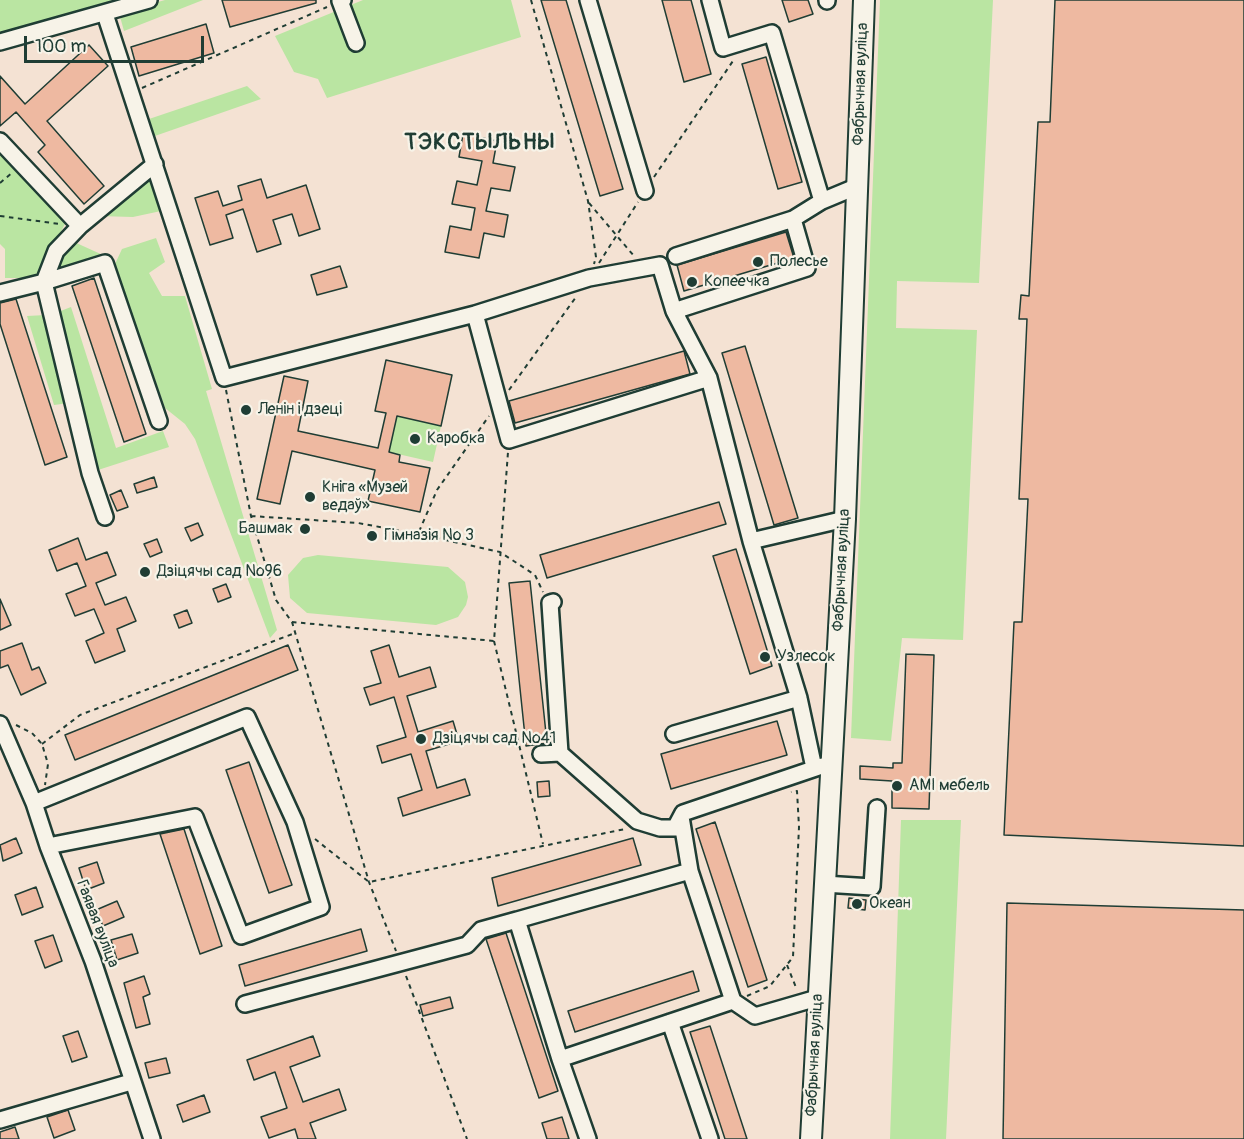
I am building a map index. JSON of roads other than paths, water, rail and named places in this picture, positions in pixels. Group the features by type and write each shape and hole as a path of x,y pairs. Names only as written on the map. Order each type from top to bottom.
{"main road":[{"name":"Фабрычная вуліца","path":"811,1139 809,1000 824,884 823,766 845,519 864,0"}],"street":[{"path":"0,42 149,0"},
{"path":"342,0 356,43"},
{"path":"588,0 645,192"},
{"path":"710,0 723,48 772,33 822,201"},
{"path":"105,14 224,378 475,314 589,278 660,265 674,311 709,378 751,541 799,698 823,766 683,813 675,828 660,828 637,821 560,753 541,754"},
{"path":"0,141 80,226"},
{"path":"105,517 90,473 44,282 56,251 80,226 155,164"},
{"path":"676,256 793,219 822,201 858,186"},
{"path":"674,311 807,268 793,219"},
{"path":"0,293 105,263 159,421"},
{"path":"475,314 509,440 709,378"},
{"path":"751,541 845,519"},
{"path":"551,603 560,753"},
{"path":"674,734 799,698"},
{"path":"34,803 248,717 294,822 321,908 241,936 195,817 48,846"},
{"name":"Гаявая вуліца","path":"5,723 48,846 93,961 131,1082 152,1139"},
{"path":"824,884 872,887 877,808"},
{"path":"681,817 690,871 733,1001 755,1017 809,1000"},
{"path":"245,1004 467,945 481,930 690,871"},
{"path":"517,920 560,1059 588,1139"},
{"path":"560,1059 733,1001"},
{"path":"670,1022 710,1139"},
{"path":"0,1120 131,1082"}],"place":[{"name":"Полесье","path":"758,262"},
{"name":"Копеечка","path":"692,282"},
{"name":"Ленін і дзеці","path":"246,410"},
{"name":"Каробка","path":"415,439"},
{"name":"Кніга «Музей ведаў»","path":"310,497"},
{"name":"Башмак","path":"305,529"},
{"name":"Гімназія № 3","path":"372,536"},
{"name":"Дзіцячы сад №96","path":"145,572"},
{"name":"Узлесок","path":"765,657"},
{"name":"Дзіцячы сад №41","path":"421,739"},
{"name":"AMI мебель","path":"897,786"},
{"name":"Океан","path":"857,904"}],"district":[{"name":"ТЭКСТЫЛЬНЫ","path":"480,143"}]}
